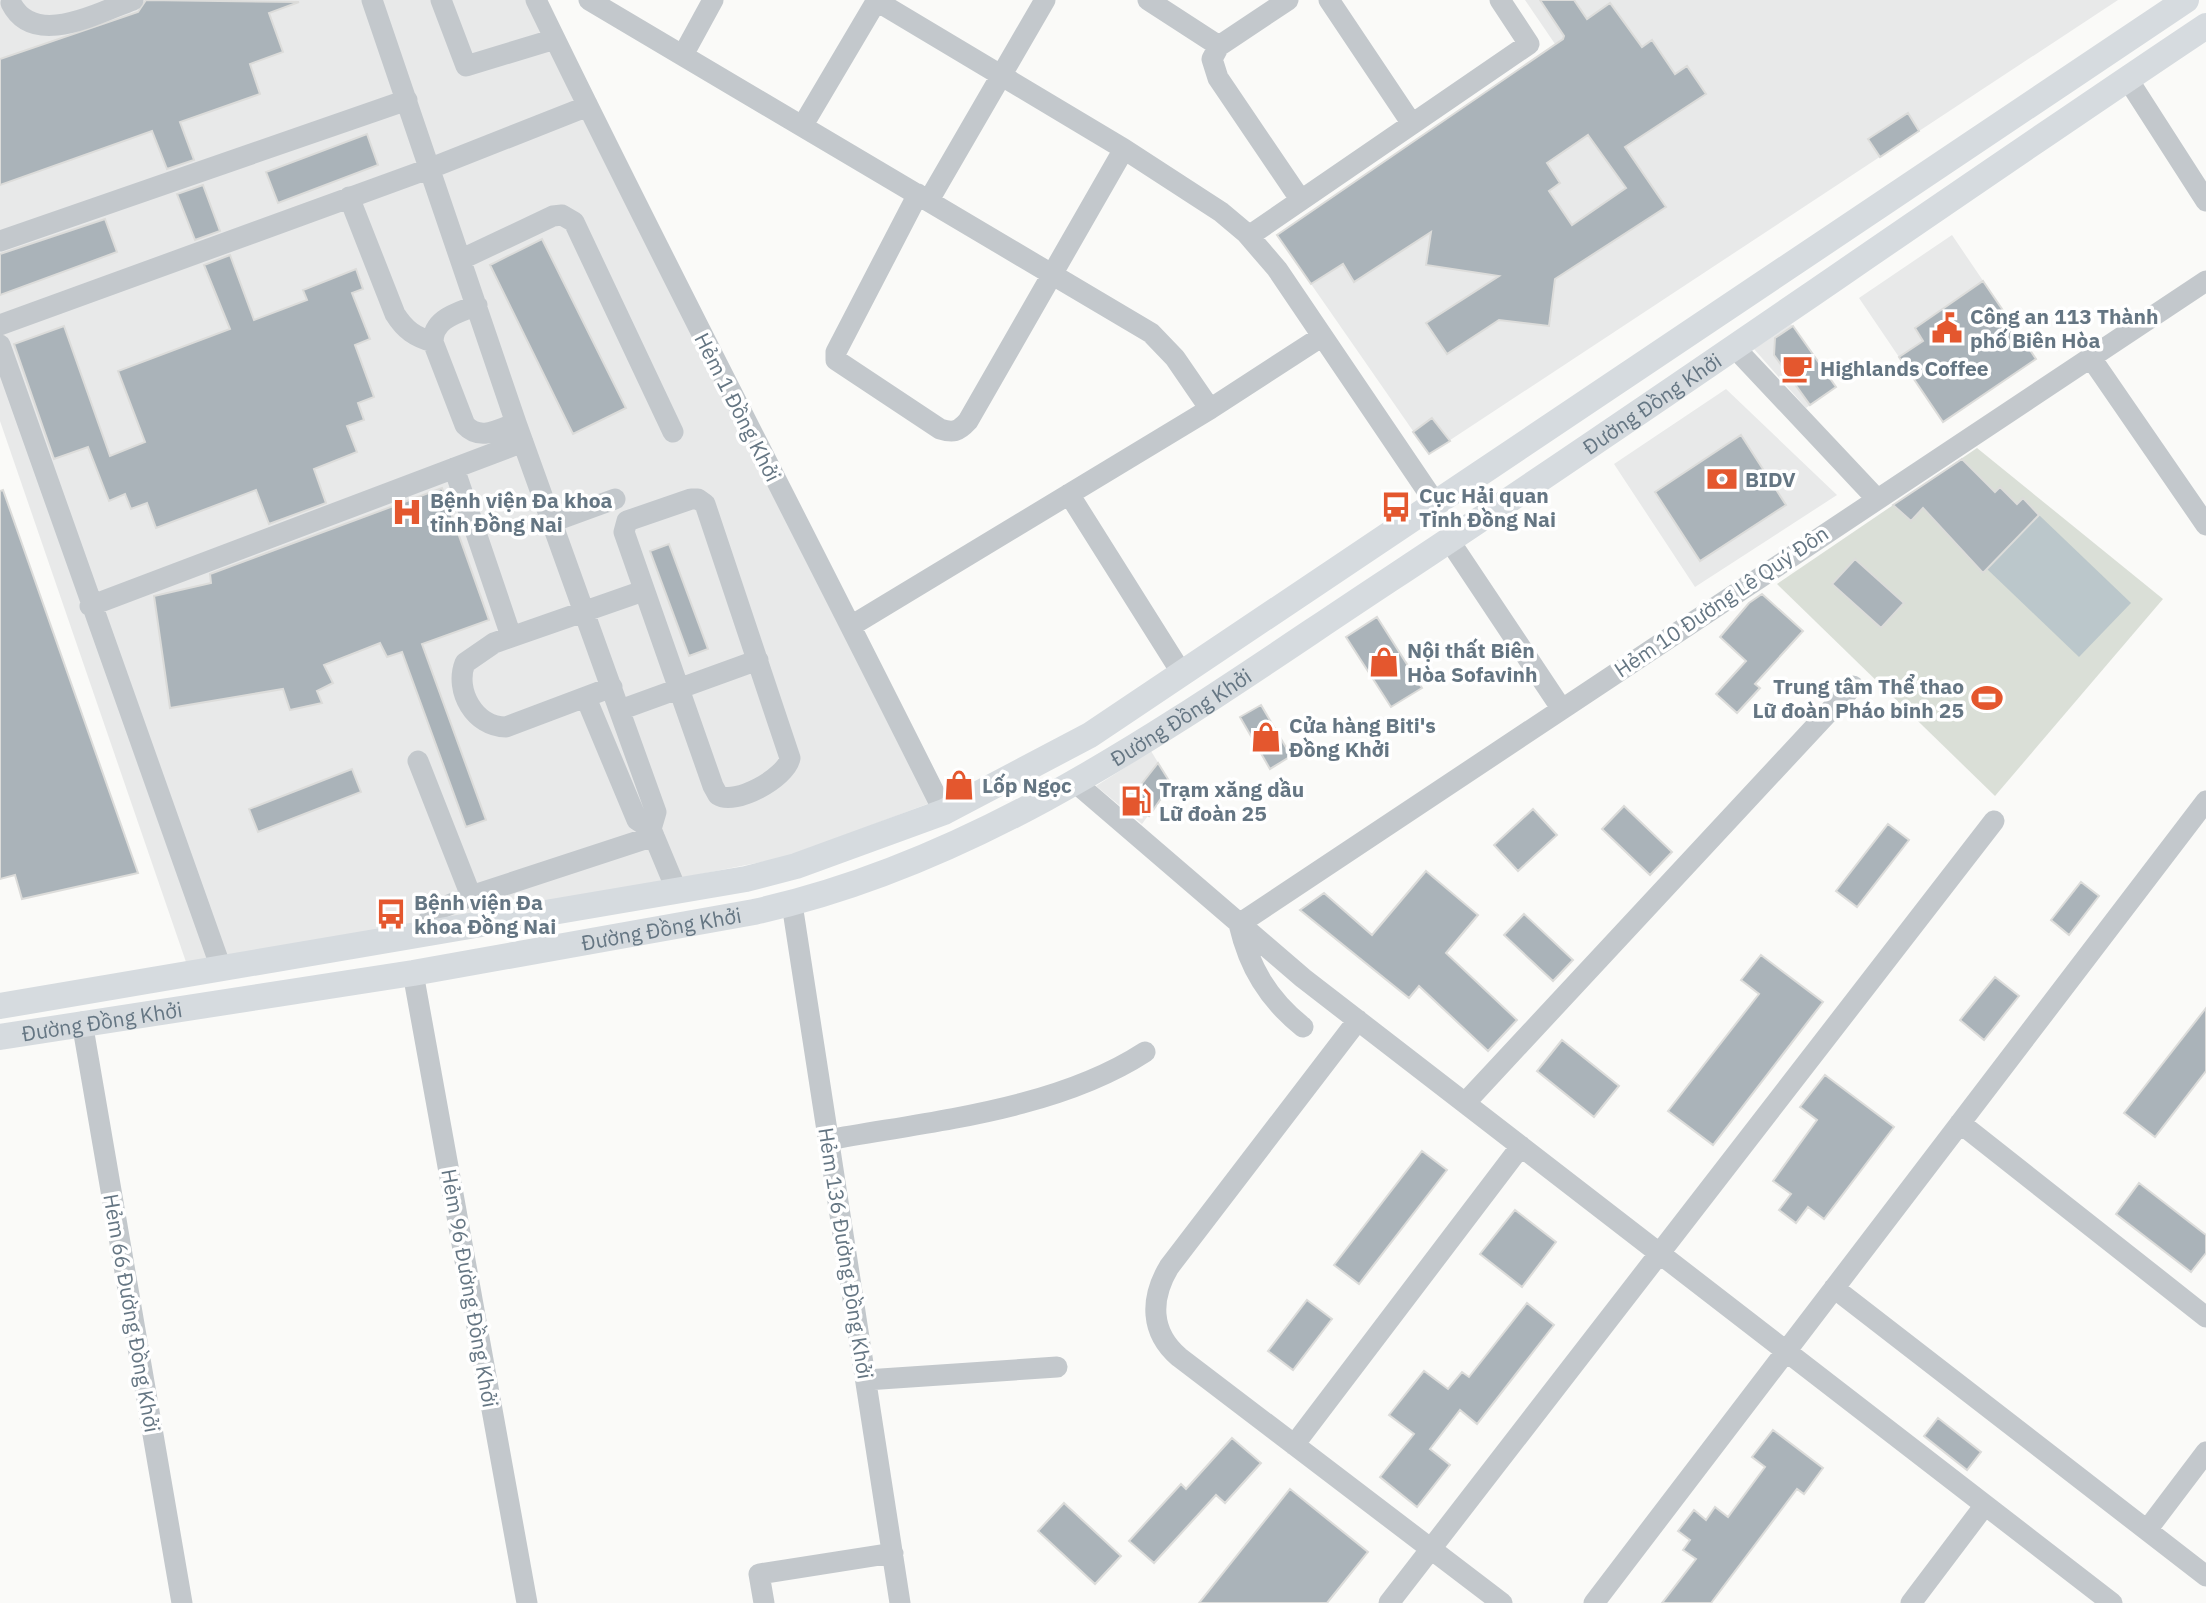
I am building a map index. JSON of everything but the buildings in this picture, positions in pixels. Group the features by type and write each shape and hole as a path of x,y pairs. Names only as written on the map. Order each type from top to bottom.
{"main road":[{"name":"Đường Đồng Khởi","path":"0,1006 746,879 796,866 944,812 1090,735 1434,501 2186,0"},
{"name":"Đường Đồng Khởi","path":"0,1037 82,1022 413,973 792,904 886,872 966,839 1108,765 1585,449 2206,26"},
{"path":"1562,416 1585,449"},
{"path":"1055,753 1076,783"},
{"path":"80,992 82,1022"}],"street":[{"path":"10,3 25,19 48,27 133,0"},
{"path":"372,0 431,167 519,433 656,812 653,832 676,889"},
{"path":"441,0 466,66 555,38"},
{"name":"Hẻm 1 Đồng Khởi","path":"536,0 800,533 851,626 944,812"},
{"path":"589,0 1053,273 1165,346 1210,409"},
{"path":"682,55 713,0"},
{"path":"803,125 876,0 1002,74 1221,212 1249,236 1277,269 1434,501"},
{"path":"1045,0 924,197 836,352 836,360 940,429 951,433 959,430 968,421 1124,149"},
{"path":"1148,0 1219,46"},
{"path":"1288,0 1219,46 1212,59 1218,78 1300,200"},
{"path":"1329,0 1412,124"},
{"path":"1249,236 1529,44 1500,0"},
{"path":"2127,78 2206,201"},
{"path":"1,236 407,100"},
{"path":"0,325 588,107"},
{"path":"349,197 395,314 411,333 433,342"},
{"path":"462,259 553,216 562,215 574,222 673,432"},
{"name":"Hẻm 10 Đường Lê Quý Đôn","path":"1239,924 2206,281"},
{"path":"477,305 440,322 433,333 433,342 465,425 472,433 519,433"},
{"path":"851,626 1210,409 1321,337"},
{"path":"0,345 90,606 221,968"},
{"path":"1735,348 1876,498"},
{"path":"2091,358 2206,525"},
{"path":"90,606 454,468 519,433"},
{"path":"454,468 512,636"},
{"path":"1069,494 1181,672"},
{"path":"552,522 615,499"},
{"path":"698,499 705,504 758,660 790,758 789,767 782,774 730,799 718,795 679,690 624,532 627,521 698,499"},
{"path":"1449,540 1561,708"},
{"path":"612,687 506,727 481,722 460,681 462,671 472,655 512,636 585,613 643,590"},
{"path":"620,710 758,660"},
{"path":"1465,1103 1853,686"},
{"path":"586,698 637,820 653,832"},
{"path":"418,761 471,896"},
{"path":"1076,783 1239,924 1358,1020 2112,1603"},
{"path":"1594,1603 2206,801"},
{"path":"1389,1603 1994,821"},
{"path":"415,935 439,909 653,832"},
{"name":"Hẻm 136 Đường Đồng Khởi","path":"792,904 900,1603"},
{"path":"1239,924 1251,964 1261,982 1279,1006 1303,1027"},
{"name":"Hẻm 96 Đường Đồng Khởi","path":"413,973 527,1603"},
{"path":"1358,1020 1170,1267 1161,1281 1155,1306 1158,1329 1170,1349 1502,1603"},
{"name":"Hẻm 66 Đường Đồng Khởi","path":"82,1022 182,1603"},
{"path":"828,1140 999,1108 1103,1075 1145,1052"},
{"path":"1960,1124 2206,1317"},
{"path":"1294,1445 1521,1146"},
{"path":"1834,1288 2206,1576"},
{"path":"866,1380 1057,1367"},
{"path":"2147,1530 2206,1452"},
{"path":"1911,1603 1985,1505"},
{"path":"764,1603 759,1574 893,1553"}],"shaded area":[{"name":"Bệnh viện Đa khoa tỉnh Đồng Nai","path":"0,0 528,0 930,803 787,857 661,882 186,962 0,421"},
{"path":"1525,0 2118,0 1429,454 1277,235 1555,44"},
{"name":"Công an 113 Thành phố Biên Hòa","path":"1952,235 2036,359 1943,422 1859,298"},
{"name":"Highlands Coffee","path":"1791,324 1836,387 1806,408 1754,349"},
{"name":"BIDV","path":"1726,389 1837,495 1695,587 1614,464"},
{"name":"Trung tâm Thể thao Lữ đoàn Pháo binh 25","path":"1977,448 2163,599 1995,796 1777,584"},
{"path":"2039,515 2131,603 2079,657 1987,569"},
{"name":"Trạm xăng dầu Lữ đoàn 25","path":"1151,751 1171,784 1142,824 1096,786"}],"place":[{"name":"Công an 113 Thành phố Biên Hòa","path":"1947,328"},
{"name":"Highlands Coffee","path":"1797,368"},
{"name":"BIDV","path":"1722,479"},
{"name":"Cục Hải quan Tỉnh Đồng Nai","path":"1396,507"},
{"name":"Bệnh viện Đa khoa tỉnh Đồng Nai","path":"407,512"},
{"name":"Nội thất Biên Hòa Sofavinh","path":"1384,662"},
{"name":"Trung tâm Thể thao Lữ đoàn Pháo binh 25","path":"1987,698"},
{"name":"Cửa hàng Biti's Đồng Khởi","path":"1266,737"},
{"name":"Lốp Ngọc","path":"959,785"},
{"name":"Trạm xăng dầu Lữ đoàn 25","path":"1136,801"},
{"name":"Bệnh viện Đa khoa Đồng Nai","path":"391,914"}]}
